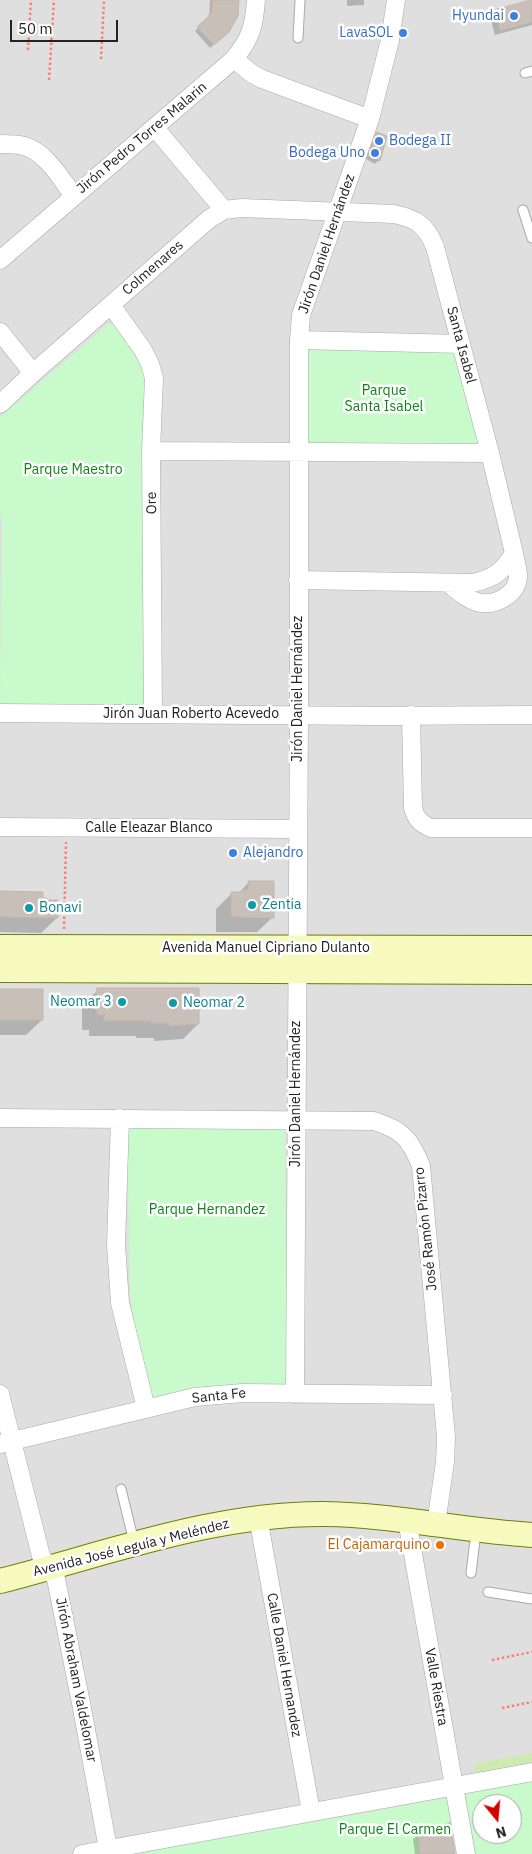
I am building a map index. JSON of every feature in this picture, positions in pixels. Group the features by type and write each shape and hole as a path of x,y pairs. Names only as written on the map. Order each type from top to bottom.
{"main road":[{"name":"Avenida Manuel Cipriano Dulanto","path":"0,946 64,947 532,972"},
{"name":"Avenida Manuel Cipriano Dulanto","path":"0,970 297,960 532,948"},
{"name":"Avenida José Leguía y Meléndez","path":"0,1581 203,1527 258,1517 324,1514 407,1520 532,1535"}],"street":[{"name":"Jirón Pedro Torres Malarin","path":"0,260 234,59 251,35 256,0"},
{"name":"Jirón Daniel Hernández","path":"295,1394 299,340 301,315 370,119 390,40 396,0"},
{"path":"234,59 251,73 262,79 370,119"},
{"path":"155,128 224,210"},
{"path":"0,144 22,145 32,149 44,158 74,196"},
{"name":"Colmenares","path":"0,404 209,219 224,210 242,208 337,211"},
{"name":"Santa Isabel","path":"337,211 394,214 409,218 429,232 435,247 490,453 518,577 515,588 509,595 498,601 486,603 477,602 465,596 448,583"},
{"name":"Ore","path":"111,305 143,350 154,378 151,451 153,714"},
{"path":"0,332 33,373"},
{"path":"299,340 461,344"},
{"path":"151,451 490,453"},
{"path":"298,580 472,583 498,575 514,553"},
{"name":"Jirón Juan Roberto Acevedo","path":"0,712 532,715"},
{"path":"411,715 413,808 416,818 422,824 431,828 532,828"},
{"name":"Calle Eleazar Blanco","path":"0,828 297,829"},
{"name":"José Ramón Pizarro","path":"0,1118 374,1120 393,1127 405,1137 414,1149 421,1166 443,1395 446,1436 445,1462 436,1524"},
{"path":"120,1118 116,1245 120,1303 146,1408"},
{"name":"Santa Fe","path":"6,1442 195,1397 242,1393 443,1395"},
{"name":"Jirón Abraham Valdelomar","path":"0,1394 6,1442 40,1556 56,1579 108,1852"},
{"name":"Calle Daniel Hernandez","path":"258,1517 311,1812"},
{"name":"Valle Riestra","path":"407,1520 466,1854"},
{"path":"82,1854 108,1852 311,1812 532,1772"}],"lane":[{"path":"298,38 300,0"},
{"path":"523,210 532,238"},
{"path":"121,1489 134,1545"},
{"path":"471,1573 476,1529"},
{"path":"488,1592 532,1599"}],"path":[{"path":"28,50 31,0"},
{"path":"48,80 54,0"},
{"path":"101,59 104,0"},
{"path":"64,947 66,828"},
{"path":"492,1660 532,1652"},
{"path":"502,1708 532,1702"}],"shaded area":[{"path":"0,0 532,0 532,1854 0,1854"}],"green space":[{"name":"Parque Maestro","path":"108,324 115,324 137,351 148,380 144,705 0,704 2,523 0,510 0,417"},
{"name":"Parque Santa Isabel","path":"306,350 454,353 480,446 305,445"},
{"name":"Parque Hernandez","path":"127,1126 285,1127 287,1385 191,1391 152,1397 134,1323 130,1294"},
{"path":"532,1753 532,1766 476,1776 474,1764"},
{"path":"532,1782 532,1854 476,1854 474,1844 522,1844 522,1794 472,1794 472,1832 465,1794"},
{"name":"Parque El Carmen","path":"447,1798 452,1823 418,1833 420,1854 135,1854"}],"building":[{"path":"213,0 239,0 238,16 229,32 214,45 197,27 208,17 212,10"},
{"name":"Hyundai","path":"532,0 532,22 500,31 495,10"},
{"path":"377,132 387,136 380,161 368,156"},
{"name":"Zentia","path":"249,881 274,881 274,918 231,917 231,892 248,890"},
{"name":"Bonavi","path":"0,891 43,892 43,898 46,898 46,900 58,900 58,918 0,917"},
{"path":"97,988 199,988 199,1024 169,1026 169,1023 151,1023 151,1021 104,1021 104,1015 97,1015"},
{"path":"0,989 43,989 43,1020 0,1020"},
{"path":"450,1823 455,1854 420,1854 418,1833"}],"place":[{"name":"Hyundai","path":"514,16"},
{"name":"LavaSOL","path":"403,33"},
{"name":"Bodega II","path":"379,141"},
{"name":"Bodega Uno","path":"375,153"},
{"name":"Alejandro","path":"233,853"},
{"name":"Zentia","path":"252,905"},
{"name":"Bonavi","path":"29,908"},
{"name":"Neomar 3","path":"122,1002"},
{"name":"Neomar 2","path":"173,1003"},
{"name":"El Cajamarquino","path":"440,1545"}]}
